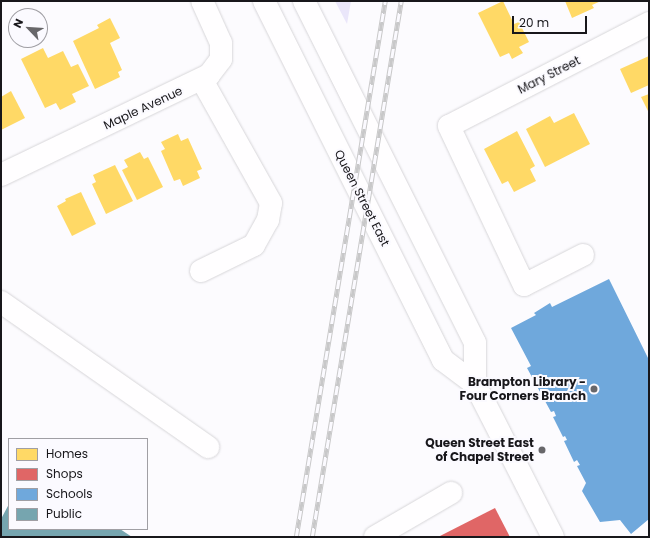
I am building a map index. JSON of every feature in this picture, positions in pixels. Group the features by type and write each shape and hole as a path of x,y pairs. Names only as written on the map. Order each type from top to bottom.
{"main road":[{"name":"Maple Avenue","path":"1,175 202,80 221,59 221,43 202,1"},
{"name":"Queen Street East","path":"264,1 443,360 475,384 553,537"},
{"name":"Queen Street East","path":"304,1 475,343 475,384"},
{"name":"Mary Street","path":"583,255 524,286 449,126 649,23"},
{"path":"201,271 254,245 268,220 271,203 202,80"},
{"path":"1,302 208,447"},
{"path":"375,537 451,493"}],"shaded area":[{"path":"335,1 351,1 347,24"}],"building: Homes":[{"path":"503,1 514,24 519,22 529,42 519,47 523,53 512,59 509,53 500,57 478,13"},
{"path":"565,1 601,1 592,5 594,8 572,18"},
{"path":"110,18 120,38 110,43 122,70 118,72 120,77 95,89 73,41 99,28 97,25"},
{"path":"43,48 48,58 63,51 71,67 78,64 89,86 72,94 76,102 60,110 56,103 45,108 21,59"},
{"path":"649,56 649,85 631,93 620,69"},
{"path":"11,91 25,118 1,130 1,97"},
{"path":"649,94 649,113 641,97"},
{"path":"574,113 590,144 545,167 526,129 550,116 554,123"},
{"path":"517,131 535,166 530,169 536,181 514,192 508,181 502,184 484,149"},
{"path":"178,134 181,141 188,138 202,169 197,171 200,178 183,186 180,179 174,181 161,151 165,149 161,142"},
{"path":"140,152 144,159 148,157 163,187 137,200 122,170 128,167 124,160"},
{"path":"115,165 133,201 106,214 92,184 96,182 93,175"},
{"path":"81,192 96,224 72,236 57,206 66,201 65,199"}],"building: Shops":[{"path":"495,508 510,537 438,537"}],"building: Schools":[{"name":"Brampton Library - Four Corners Branch","path":"609,279 649,360 649,519 631,534 620,520 600,522 582,491 586,483 577,466 580,465 577,460 574,462 564,441 567,440 565,436 563,437 553,417 556,416 554,411 551,412 527,368 531,366 511,328 536,315 534,313 550,303 552,307"}],"building: Public":[{"path":"8,506 8,530 122,530 132,537 1,537 1,519"}],"railway":[{"path":"296,537 385,1"},
{"path":"312,537 401,1"}],"place":[{"name":"Brampton Library - Four Corners Branch","path":"594,389"},
{"name":"Queen Street East of Chapel Street","path":"542,450"}]}
